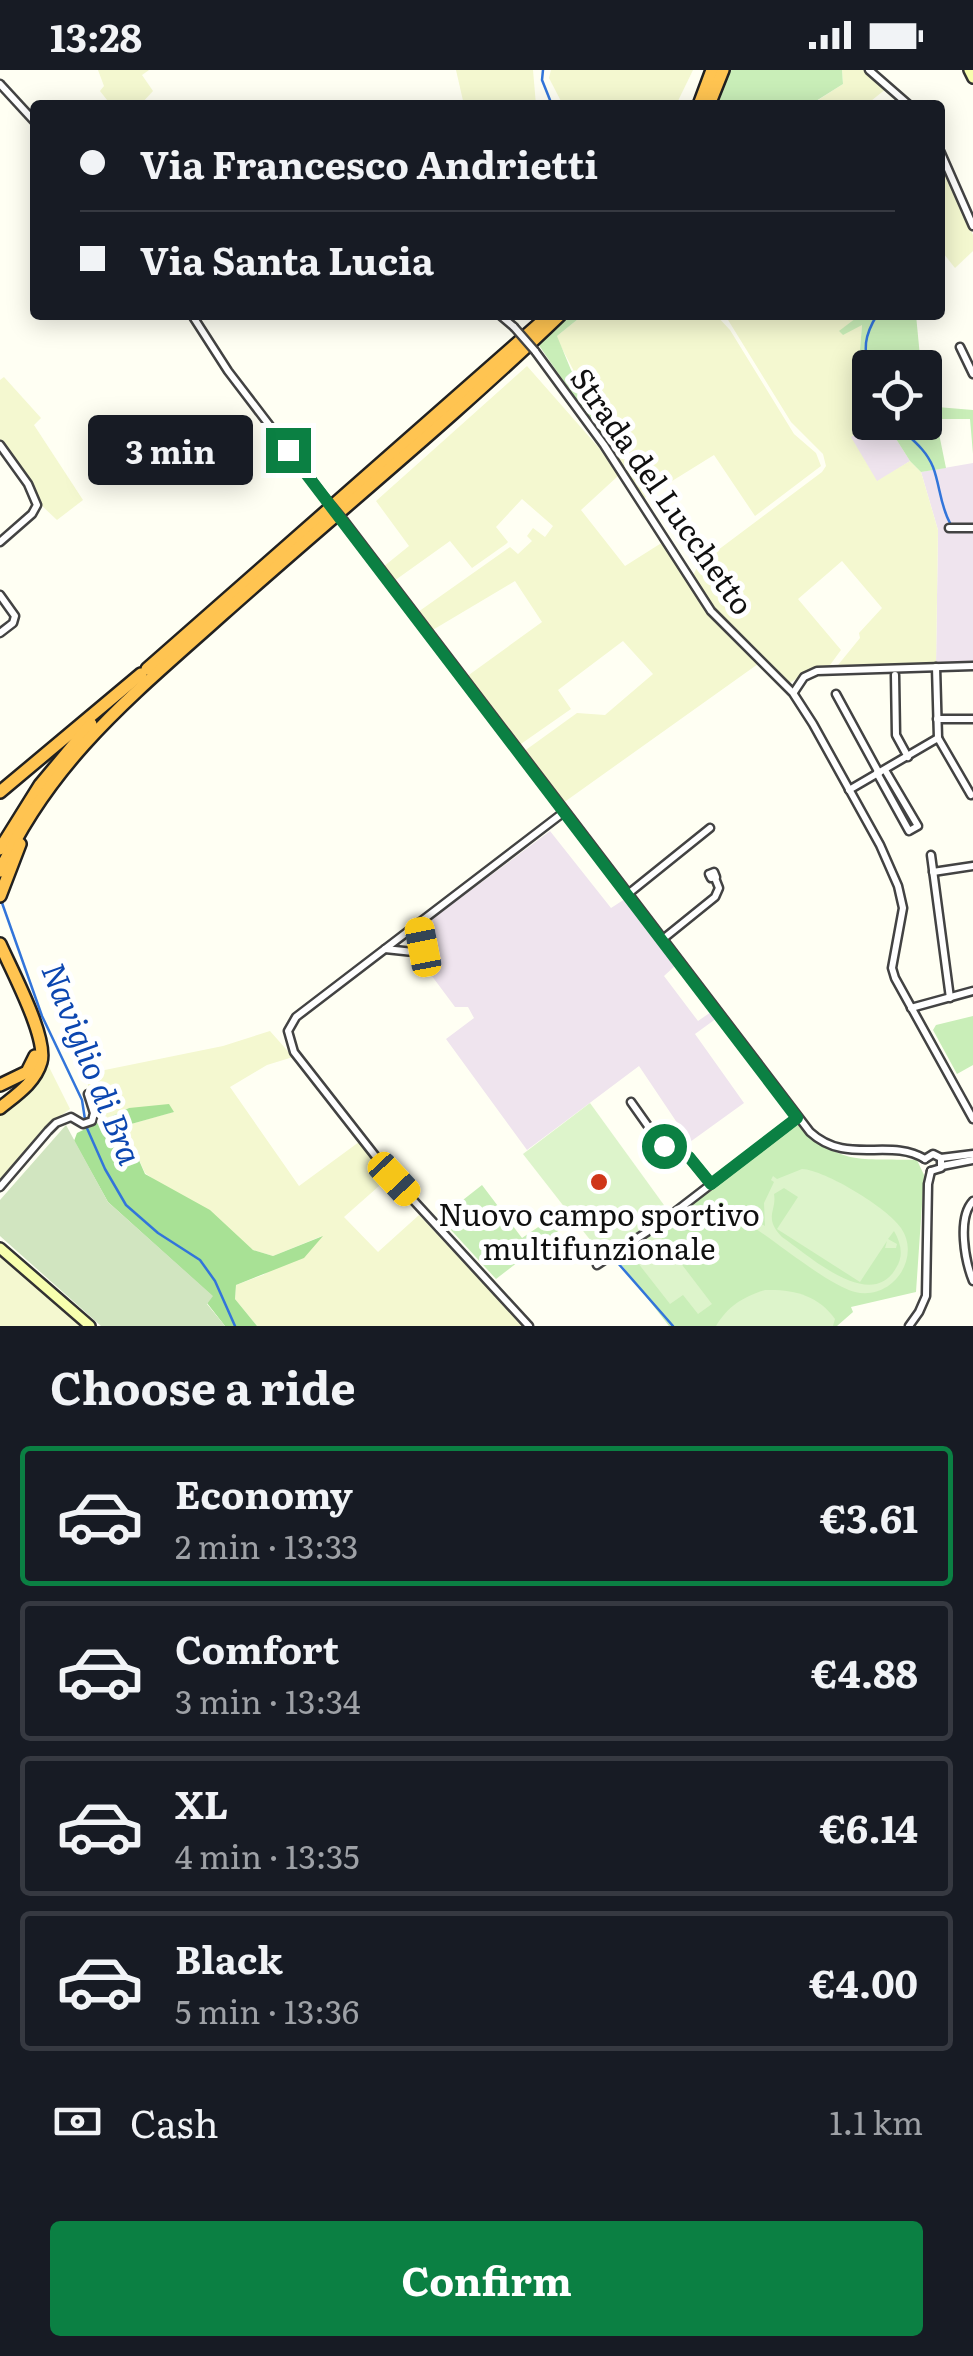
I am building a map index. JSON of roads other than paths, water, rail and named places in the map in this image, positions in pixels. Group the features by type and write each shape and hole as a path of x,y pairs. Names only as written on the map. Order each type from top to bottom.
{"highway":[{"path":"702,100 712,70"},
{"path":"711,100 723,70"},
{"path":"0,792 141,674 543,320"},
{"path":"0,896 8,853 21,830 64,766 140,685 554,320"},
{"path":"0,871 57,762 141,674"},
{"path":"0,944 31,1017 42,1059 30,1083 0,1108"},
{"path":"0,1085 16,1080 34,1061 31,1017"}],"main road":[{"path":"969,70 973,78"},
{"path":"0,1248 90,1326"}],"street":[{"path":"869,70 904,100"},
{"path":"0,84 30,117"},
{"path":"945,162 973,226"},
{"path":"195,320 228,372 797,1118 820,1142 834,1148 914,1153 925,1159"},
{"name":"Strada del Lucchetto","path":"506,320 535,352 604,445 711,611 793,693 898,886 903,908 892,968 973,1119"},
{"path":"960,347 973,374"},
{"path":"0,445 34,494 37,505 0,542"},
{"path":"949,528 973,528"},
{"path":"0,595 16,616 0,633"},
{"path":"793,693 804,678 817,671 973,666"},
{"path":"936,667 938,738 971,795"},
{"path":"895,675 896,735 908,757"},
{"path":"836,694 918,826 909,831 881,772"},
{"path":"937,719 973,719"},
{"path":"849,790 938,738"},
{"path":"529,1326 390,1176 289,1042 288,1031 296,1017 564,812"},
{"path":"628,894 710,828"},
{"path":"931,854 950,998"},
{"path":"933,872 973,866"},
{"path":"664,939 715,897 719,888 714,878"},
{"path":"385,949 422,953 418,923"},
{"path":"912,1008 973,991"},
{"path":"0,1187 56,1123 70,1118 83,1124 92,1121 94,1113 88,1094"},
{"path":"631,1102 660,1143 689,1157 711,1184"},
{"path":"597,1266 797,1118"},
{"path":"925,1159 933,1154 941,1162"},
{"path":"911,1325 928,1286 931,1171 941,1162 973,1157"},
{"path":"925,1159 931,1171"},
{"path":"973,1201 967,1208 966,1234 973,1282"}],"waterway":[{"path":"543,70 542,80 550,100"},
{"path":"866,350 874,320"},
{"path":"913,440 930,460 950,523"},
{"name":"Naviglio di Bra","path":"1,900 42,1016 82,1100 86,1126 105,1169 126,1205 158,1233 200,1260 215,1281 235,1326"},
{"path":"617,1262 673,1326"}],"place":[{"name":"Nuovo campo sportivo multifunzionale","path":"599,1182"}]}
